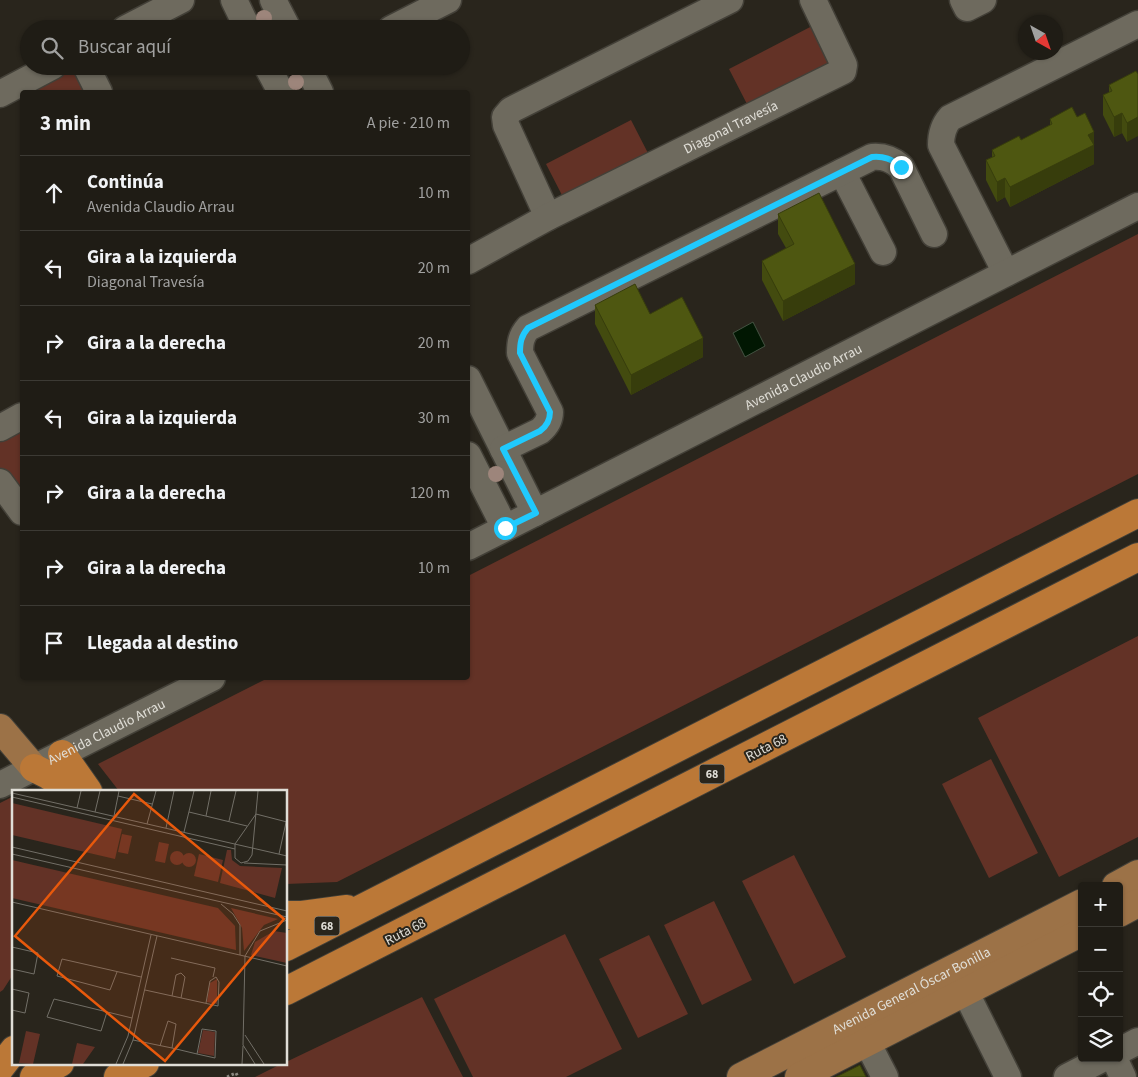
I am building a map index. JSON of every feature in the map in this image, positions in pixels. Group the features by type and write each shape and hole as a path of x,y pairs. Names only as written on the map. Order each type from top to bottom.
{"highway":[{"name":"68","path":"288,946 1138,513"},
{"name":"Ruta 68","path":"288,990 1138,557"},
{"path":"62,754 87,790"},
{"path":"39,779 48,774 72,790"},
{"path":"288,915 335,911 368,905"},
{"path":"0,1068 12,1053"},
{"path":"34,1077 58,1064"},
{"path":"118,1077 143,1064"}],"main road":[{"path":"0,728 39,779"},
{"path":"1123,882 1138,874"},
{"path":"1123,911 1138,903"},
{"name":"Avenida General Óscar Bonilla","path":"741,1077 1078,905"},
{"name":"Avenida General Óscar Bonilla","path":"798,1077 1078,934"}],"street":[{"path":"142,20 181,0"},
{"path":"234,0 244,20"},
{"path":"273,0 283,20"},
{"path":"548,217 506,125 505,117 511,110 730,0"},
{"name":"Diagonal Travesía","path":"470,260 548,217 843,71 844,65 813,0"},
{"path":"963,0 967,8 983,0"},
{"path":"408,20 443,1"},
{"path":"1006,273 942,145 942,129 945,123 950,118 1138,24"},
{"path":"13,91 39,75"},
{"path":"91,75 99,90"},
{"path":"272,75 280,90"},
{"path":"503,449 540,431 544,428 550,417 550,412 520,353 521,338 528,328 872,157 888,158 895,161 901,167 934,234"},
{"path":"842,172 883,252"},
{"name":"Avenida Claudio Arrau","path":"470,546 1138,206"},
{"path":"470,383 536,513"},
{"path":"0,428 20,417"},
{"path":"470,459 505,528"},
{"path":"0,482 20,509"},
{"name":"Avenida Claudio Arrau","path":"0,785 39,779 62,754 208,680"},
{"path":"965,992 1008,1077"},
{"path":"1123,1049 1138,1041"},
{"path":"867,1042 884,1077"},
{"path":"1068,1077 1096,1062"},
{"path":"1116,1062 1123,1077"}],"path":[{"path":"227,1077 236,1073 238,1077"}],"shaded area":[{"path":"814,25 833,61 748,106 729,69"},
{"path":"57,75 82,75 94,90 28,90"},
{"path":"631,120 650,157 565,201 546,164"},
{"path":"1138,234 1138,474 337,882 288,884 288,790 118,790 98,764 264,680 470,680 470,575"},
{"path":"753,322 765,346 745,357 733,333"},
{"path":"20,429 20,501 0,473 0,440"},
{"path":"1138,636 1138,837 1059,877 978,718"},
{"path":"991,759 1038,853 989,878 942,784"},
{"path":"12,797 12,976 0,992 0,803"},
{"path":"794,855 846,957 794,984 742,881"},
{"path":"714,901 752,980 702,1005 664,925"},
{"path":"565,934 622,1049 566,1077 473,1077 434,999"},
{"path":"649,935 688,1014 638,1038 599,959"},
{"path":"422,997 463,1077 255,1077 281,1064 288,1064 288,1061"}],"building":[{"path":"1136,71 1138,74 1138,117 1127,123 1122,113 1114,117 1103,95 1112,91 1109,85"},
{"path":"1072,107 1077,117 1085,113 1094,132 1088,135 1094,145 1010,187 1005,178 997,182 986,160 995,156 992,150 1019,136 1021,140 1052,124 1050,119"},
{"path":"819,193 855,264 783,301 762,261 794,244 778,214"},
{"path":"635,284 650,314 682,297 703,338 631,375 595,305"},
{"path":"860,1065 866,1077 836,1077"}],"route":[{"path":"505,528 536,513 503,449 540,431 544,428 550,417 550,412 520,353 521,338 528,328 872,157 888,158 895,161 901,167"}]}
